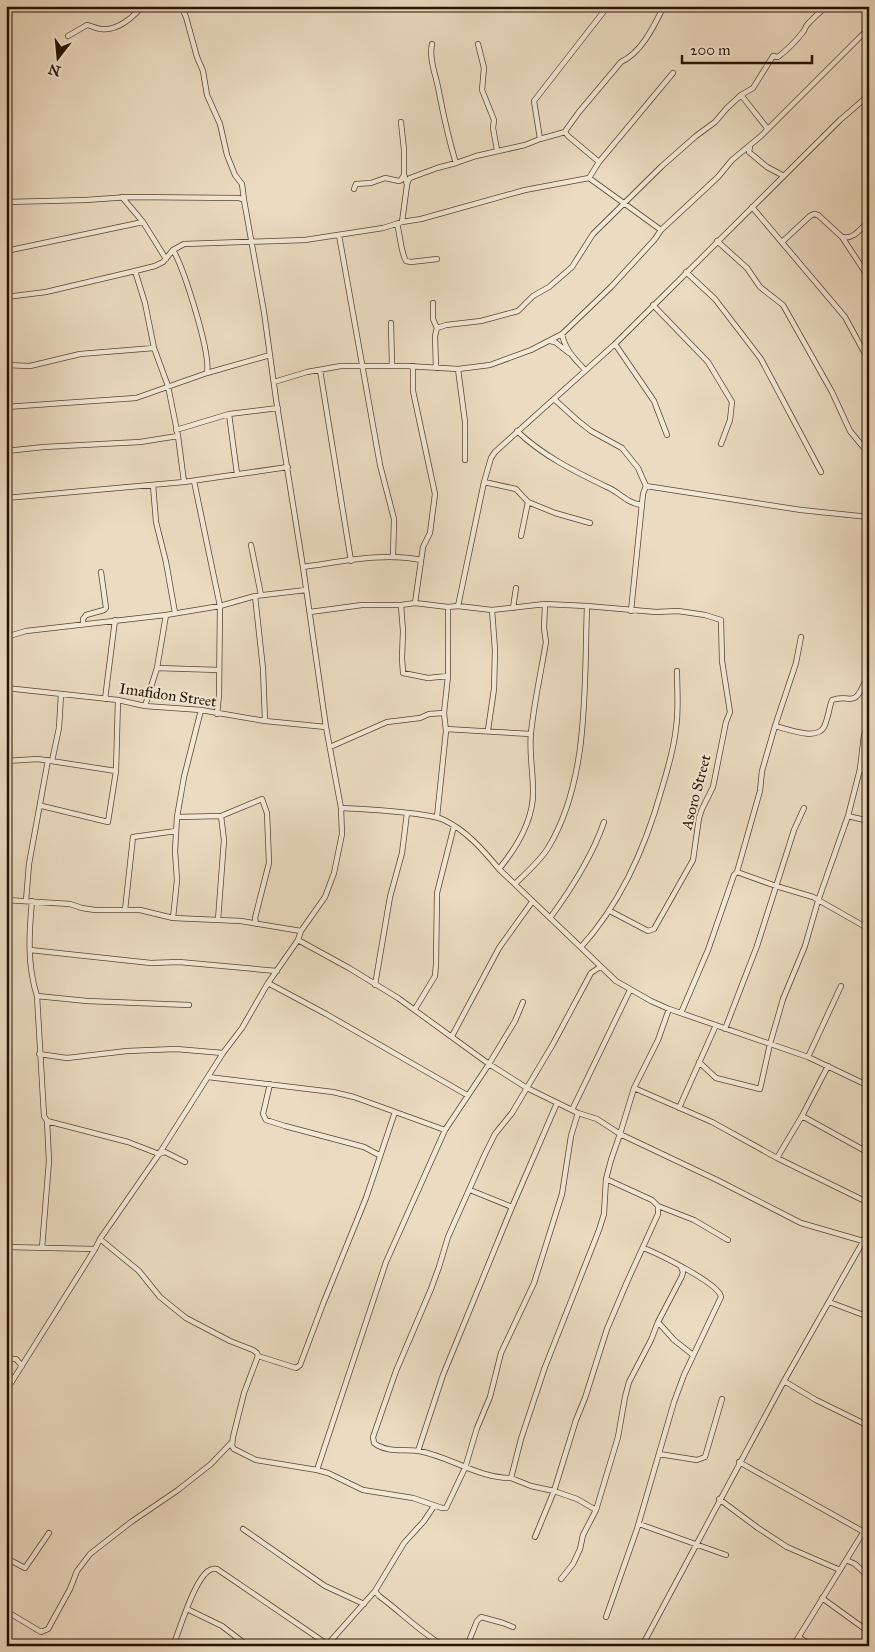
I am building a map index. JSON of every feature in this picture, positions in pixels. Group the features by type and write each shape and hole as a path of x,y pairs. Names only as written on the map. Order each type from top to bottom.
{"street":[{"path":"68,36 87,25 101,29 111,29 119,26 142,6"},
{"path":"6,1392 100,1239 159,1154 223,1053 242,1028 268,983 298,940 325,896 334,873 342,834 341,808 326,727 288,467 242,184 235,175 227,155 220,124 207,95 203,71 181,6"},
{"path":"540,139 534,101 608,6"},
{"path":"437,259 411,262 406,261 404,257 399,223 408,181 414,176 437,168 497,150 525,145 565,132 579,112 621,62 629,58 640,46 657,22 664,6"},
{"path":"436,368 435,336 438,328 446,325 481,321 518,311 534,296 549,287 572,267 593,234 662,166 715,122 741,95 753,88 772,56 778,57 792,44 807,24 827,6"},
{"path":"274,382 306,372 342,366 414,366 458,370 490,365 531,350 562,334 610,287 655,239 661,230 766,131 862,34 869,30"},
{"path":"432,44 431,53 440,103 456,163"},
{"path":"478,44 484,68 482,90 494,120 493,128 497,150"},
{"path":"589,178 599,162 673,73"},
{"path":"741,95 764,124 766,131"},
{"path":"458,606 484,482 491,458 495,452 615,344 840,120 869,95"},
{"path":"401,122 404,175 407,185"},
{"path":"565,132 599,162"},
{"path":"749,152 752,143"},
{"path":"742,152 749,152 767,167 784,176"},
{"path":"354,189 356,184 371,183 385,178 401,180 404,175"},
{"path":"6,297 46,292 135,272 155,266 166,259 173,250 184,244 305,240 383,228 525,190 589,178 661,230"},
{"path":"6,202 122,197 237,198 244,200"},
{"path":"122,197 143,222 166,259"},
{"path":"752,207 769,230 782,242 845,317 869,361"},
{"path":"782,242 814,214 818,215 842,236 869,278"},
{"path":"842,236 847,238 853,236 869,221"},
{"path":"6,251 143,222"},
{"path":"340,235 380,465 394,519 393,557"},
{"path":"717,241 747,268 760,287 783,305 832,392 850,430 869,454"},
{"path":"173,250 184,272 206,358 207,373"},
{"path":"135,272 145,303 154,348 168,386 178,436 184,482"},
{"path":"686,272 715,300 761,359 821,472"},
{"path":"433,303 433,319 438,328"},
{"path":"653,305 708,362 732,402 730,420 721,444"},
{"path":"391,323 392,366"},
{"path":"562,334 570,354"},
{"path":"550,341 570,354 586,370"},
{"path":"615,344 654,400 667,436"},
{"path":"6,366 30,366 80,354 154,348"},
{"path":"6,408 136,398 207,373 270,355"},
{"path":"414,366 413,391 435,494 430,534 423,547 420,560 415,603"},
{"path":"320,370 351,560"},
{"path":"458,370 465,422 465,460"},
{"path":"310,612 362,605 415,603 492,610 545,604 630,611 643,494 646,486 638,468 622,448 591,431 554,399"},
{"path":"176,430 228,414 278,408"},
{"path":"228,414 237,474"},
{"path":"518,431 528,442 546,454 614,491 630,503 642,505"},
{"path":"6,451 140,442 178,436"},
{"path":"6,498 194,481 288,467"},
{"path":"194,481 220,606 217,714"},
{"path":"484,482 516,490 528,502 555,513 590,523"},
{"path":"153,485 156,522 166,562 175,613"},
{"path":"646,486 801,510 869,516"},
{"path":"521,536 528,502"},
{"path":"251,545 261,596"},
{"path":"303,568 351,560 393,557 420,560"},
{"path":"83,624 83,619 86,615 106,608 100,572"},
{"path":"513,608 516,588"},
{"path":"6,637 26,632 220,606 255,596 306,590"},
{"path":"255,596 265,721"},
{"path":"499,869 522,837 532,809 531,734 546,642 544,628 545,604"},
{"path":"401,605 403,673 428,678 448,676"},
{"path":"515,884 547,850 560,826 569,803 581,745 587,606"},
{"path":"437,817 446,729 444,713 448,676 448,607"},
{"path":"488,730 494,689 495,660 492,610"},
{"name":"Asoro Street","path":"610,910 648,931 654,929 659,922 693,860 699,818 713,787 726,722 730,712 722,661 720,620 678,610 656,612 630,611"},
{"path":"145,706 157,668 166,614"},
{"path":"105,699 115,620"},
{"path":"681,1013 708,950 736,872 760,791 762,771 796,663 801,637"},
{"path":"157,668 219,670"},
{"path":"581,948 597,930 610,910 642,852 672,756 678,707 677,671"},
{"path":"775,726 798,732 819,733 824,728 832,700 838,698 853,699 857,697 864,684 869,683"},
{"name":"Imafidon Street","path":"6,688 22,688 118,700 145,706 201,710 265,721 326,727"},
{"path":"26,901 29,864 50,761 59,728 61,694"},
{"path":"42,806 108,822 116,771 118,700"},
{"path":"173,918 178,880 175,851 177,817 184,777 201,710"},
{"path":"330,747 387,722 444,713"},
{"path":"699,1062 716,1078 760,1089 783,999 805,946 818,901 848,816 860,769 864,735 869,726"},
{"path":"446,729 531,734"},
{"path":"6,761 38,759 116,771"},
{"path":"860,769 869,772"},
{"path":"177,817 221,816 262,799 267,813 269,864 255,918 256,924"},
{"path":"341,808 437,817 469,836 532,902 600,967 630,990 669,1009 808,1057 869,1086"},
{"path":"725,1029 757,946 794,830 804,808"},
{"path":"375,984 390,897 402,854 407,813"},
{"path":"218,920 224,840 221,816"},
{"path":"848,816 869,821"},
{"path":"550,918 573,887 598,839 604,822"},
{"path":"414,1009 435,976 437,893 454,826"},
{"path":"125,910 132,837 176,831"},
{"path":"736,872 813,897 869,929"},
{"path":"6,900 70,904 95,910 140,910 173,918 218,920 302,931"},
{"path":"32,901 30,950 40,1031 39,1054 44,1116 48,1121 128,1142 159,1154 164,1152 185,1162"},
{"path":"452,1036 499,948 532,902"},
{"path":"298,940 349,968 414,1009 489,1064 527,1088 572,1110 597,1118 620,1134 717,1180 801,1223 863,1241"},
{"path":"30,950 152,963 179,962 277,971"},
{"path":"596,1510 577,1499 531,1486 512,1478 490,1475 465,1468 418,1451 383,1448 374,1443 373,1437 396,1371 431,1289 448,1237 496,1134 512,1113 553,1044 590,973 600,967"},
{"path":"268,983 467,1095"},
{"path":"808,1057 841,986"},
{"path":"572,1110 630,990"},
{"path":"37,996 87,1002 189,1005"},
{"path":"317,1470 386,1262 445,1130 489,1064 515,1021 523,1002"},
{"path":"512,1478 522,1439 545,1367 600,1230 604,1214 606,1179 609,1166 634,1088 658,1040 669,1009"},
{"path":"680,1108 716,1025"},
{"path":"39,1054 67,1058 127,1051 176,1049 223,1053"},
{"path":"776,1158 802,1116 828,1066"},
{"path":"208,1077 333,1092 445,1130"},
{"path":"270,1084 263,1114 266,1120 364,1147 379,1155"},
{"path":"634,1088 712,1122 776,1158 869,1203"},
{"path":"418,1451 443,1375 557,1103"},
{"path":"100,1239 139,1271 160,1297 186,1318 230,1341 253,1350 258,1356 296,1368 300,1365 366,1198 395,1112"},
{"path":"258,1356 244,1393 232,1442 234,1449 256,1460 328,1473 363,1490 408,1496 444,1508 448,1506 465,1468 477,1428 490,1397 501,1353 534,1283 559,1206 570,1136 578,1112"},
{"path":"802,1116 869,1153"},
{"path":"42,1248 49,1161 48,1121"},
{"path":"606,1179 652,1200 658,1206 694,1220 728,1240"},
{"path":"470,1190 512,1207"},
{"path":"536,1537 554,1491 607,1329 626,1282 655,1222 658,1206"},
{"path":"642,1646 739,1462 869,1231"},
{"path":"6,1247 95,1249"},
{"path":"606,1617 639,1524 674,1402 684,1375 721,1297 721,1294 715,1287 664,1256 643,1248"},
{"path":"561,1579 573,1564 580,1549 583,1535 596,1510 618,1436 629,1382 684,1272 681,1266"},
{"path":"829,1302 869,1317"},
{"path":"658,1322 674,1340 693,1355"},
{"path":"6,1358 16,1359 22,1366"},
{"path":"784,1381 816,1400 869,1426"},
{"path":"659,1454 697,1460 705,1457 722,1399"},
{"path":"6,1611 44,1632 48,1629 70,1590 77,1571 90,1554 211,1464 232,1442"},
{"path":"739,1462 864,1532"},
{"path":"719,1499 787,1547 840,1570"},
{"path":"172,1646 195,1588 208,1570 212,1568 326,1645 375,1591 404,1543 424,1521 434,1506"},
{"path":"793,1646 869,1523"},
{"path":"639,1524 726,1555"},
{"path":"243,1529 325,1586 364,1604"},
{"path":"6,1558 25,1568 49,1533"},
{"path":"846,1560 855,1564 869,1577"},
{"path":"375,1591 412,1624 444,1646"},
{"path":"822,1598 869,1632"},
{"path":"187,1609 222,1626 248,1646"},
{"path":"467,1646 480,1617 502,1622 513,1627"},
{"path":"799,1637 812,1646"}]}
